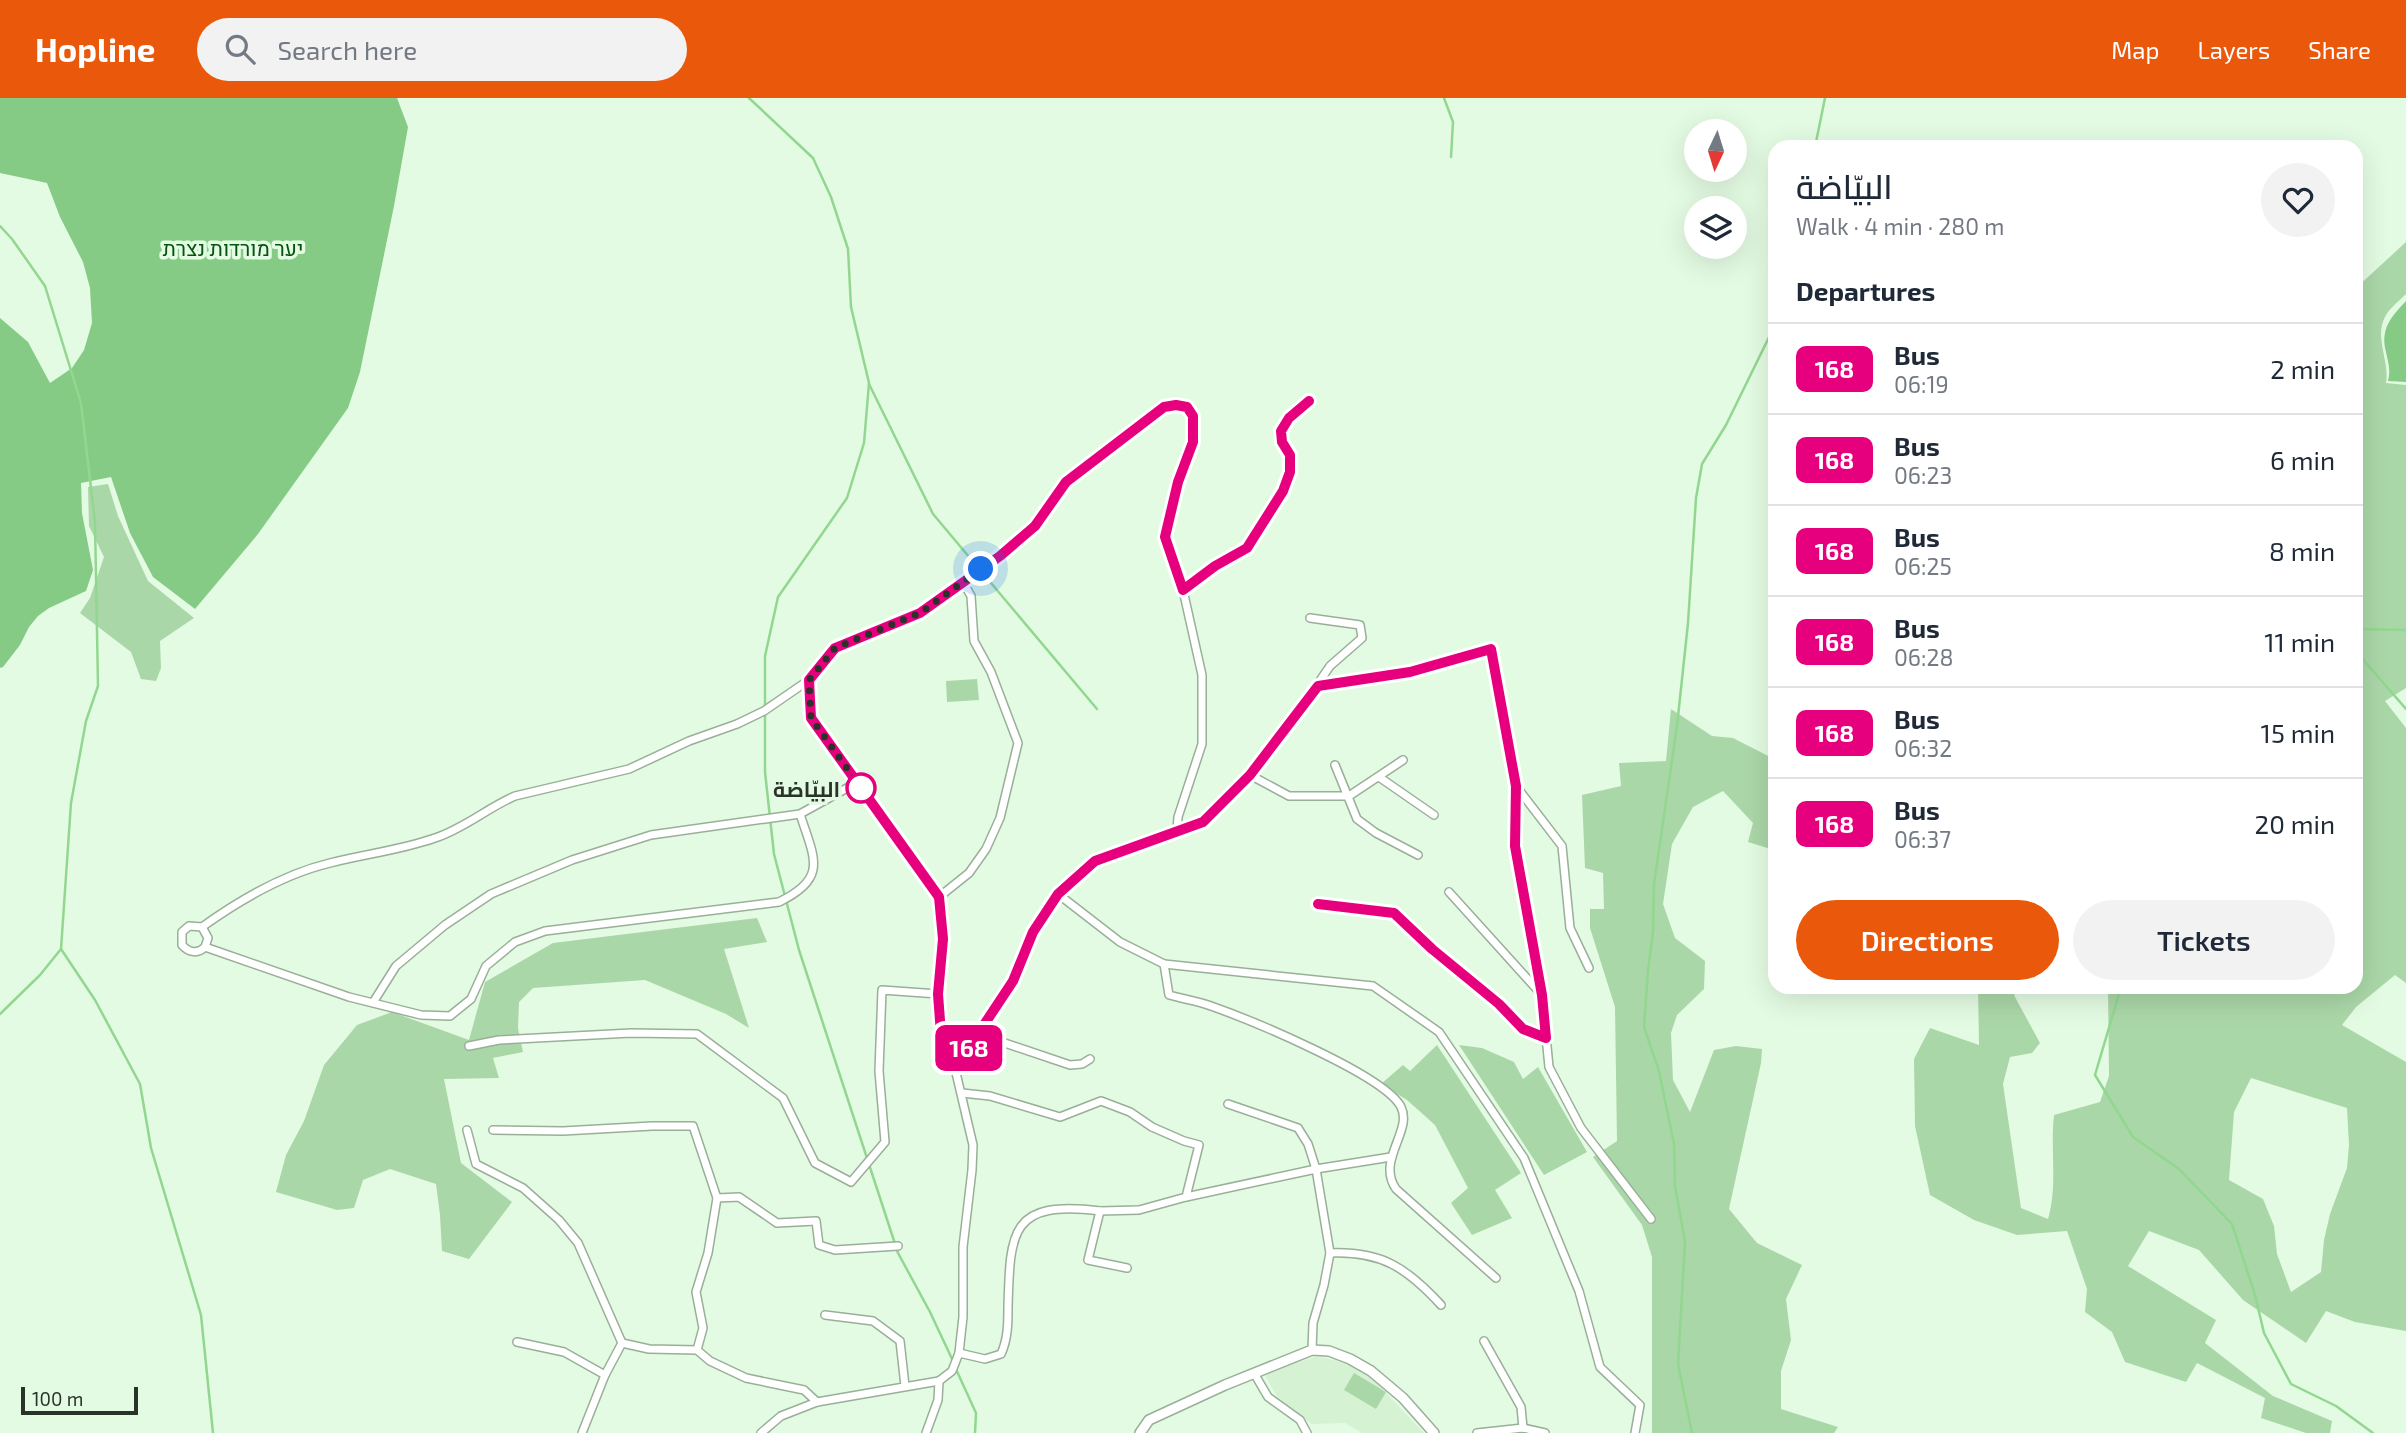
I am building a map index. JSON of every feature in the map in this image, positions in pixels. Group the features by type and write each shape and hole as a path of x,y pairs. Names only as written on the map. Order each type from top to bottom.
{"street":[{"path":"1183,590 1215,566 1247,548 1283,491 1290,472 1290,455 1282,442 1281,431 1289,418 1309,401"},
{"path":"202,927 248,896 303,871 430,840 476,820 501,802 515,796 629,769 689,741 755,715 809,680 835,648 920,613 1000,556 1035,526 1066,482 1164,407 1176,405 1187,407 1193,416 1193,442 1178,482 1165,537 1183,590 1202,675 1202,744 1178,817 1177,830"},
{"path":"939,897 969,873 986,849 1000,818 1018,743 991,672 974,641 971,596 963,582"},
{"path":"809,680 811,718 939,897 943,939 938,994 942,1047 946,1057 953,1060 962,1058 1013,981 1033,932 1058,894 1095,861 1203,822 1250,775 1318,686 1330,666 1362,638 1360,625 1310,618"},
{"path":"1318,686 1410,672 1491,649 1516,786 1515,846 1542,995 1549,1067 1581,1128 1651,1219"},
{"path":"1250,775 1289,796 1349,796 1403,760"},
{"path":"1335,765 1357,818 1376,833 1419,855"},
{"path":"1379,777 1434,815"},
{"path":"374,1002 396,966 445,925 491,894 572,860 651,835 800,814 858,782"},
{"path":"1516,786 1562,846 1570,928 1589,968"},
{"path":"205,947 349,997 421,1015 450,1016 471,999 486,966 515,942 545,930 779,902 798,893 811,880 812,853 800,814"},
{"path":"1449,892 1542,995"},
{"path":"1058,894 1120,942 1164,964 1373,986 1439,1032 1524,1158 1579,1291 1600,1367 1640,1405 1635,1433"},
{"path":"1318,904 1394,913 1432,949 1499,1004 1523,1029 1546,1038"},
{"path":"193,925 202,927 208,934 205,947 198,951 189,951 181,941 185,928 193,925"},
{"path":"1164,964 1169,995 1209,1004 1307,1045 1377,1085 1400,1105 1403,1118 1391,1157 1391,1182 1496,1278"},
{"path":"469,1046 499,1040 631,1032 697,1034 783,1098 815,1163 851,1182 885,1142 879,1071 881,990 938,994"},
{"path":"978,1034 1070,1065 1082,1064 1090,1059"},
{"path":"761,1433 781,1416 817,1402 939,1381 952,1371 960,1353 963,1317 962,1247 973,1145 953,1060"},
{"path":"961,1093 990,1096 1060,1117 1101,1101 1130,1112 1152,1127 1184,1142 1199,1144 1186,1197"},
{"path":"1228,1104 1298,1128 1308,1144 1316,1168 1330,1253 1313,1323 1312,1350"},
{"path":"493,1129 563,1131 693,1126 717,1198 708,1253 696,1292 703,1328 697,1350"},
{"path":"467,1130 475,1164 523,1188 559,1220 578,1243 622,1343"},
{"path":"960,1353 973,1358 993,1358 1000,1354 1005,1346 1009,1265 1014,1238 1028,1219 1043,1211 1076,1208 1100,1211 1139,1210 1316,1168 1391,1157"},
{"path":"717,1198 739,1197 777,1223 816,1221 819,1245 835,1250 898,1246"},
{"path":"1100,1211 1088,1260 1127,1268"},
{"path":"1330,1253 1355,1252 1382,1259 1416,1278 1441,1305"},
{"path":"825,1315 873,1321 900,1341 905,1386"},
{"path":"1484,1341 1521,1407 1528,1431"},
{"path":"517,1342 564,1352 605,1375"},
{"path":"622,1343 649,1349 697,1350 710,1361 746,1378 804,1390 817,1402"},
{"path":"582,1433 605,1375 622,1343"},
{"path":"1140,1433 1149,1420 1312,1350 1329,1351 1371,1371 1404,1398 1434,1433"},
{"path":"1254,1373 1268,1396 1300,1420 1307,1433"},
{"path":"926,1433 938,1400 939,1381"},
{"path":"1477,1433 1545,1433"}],"shaded area":[{"path":"2406,242 2406,294 2386,315 2382,323 2381,340 2386,383 2406,385 2406,688 2385,701 2406,728 2406,983 2395,975 2356,1007 2342,1025 2406,1062 2406,1331 2355,1322 2326,1311 2306,1343 2243,1300 2199,1250 2149,1231 2128,1266 2216,1320 2205,1343 2273,1396 2332,1421 2330,1433 2306,1433 2261,1418 2265,1398 2197,1363 2186,1382 2125,1362 2112,1332 2085,1312 2087,1289 2067,1231 2017,1235 1974,1220 1930,1195 1915,1126 1914,1059 1930,1028 1979,1045 1978,994 2014,994 2040,1043 2032,1053 2010,1057 2003,1084 2021,1208 2048,1219 2053,1193 2054,1115 2100,1102 2109,1076 2108,994 2363,994 2363,282","holes":["2251,1078 2347,1108 2347,1168 2330,1214 2324,1240 2321,1272 2291,1292 2277,1254 2274,1226 2263,1199 2229,1180 2234,1112"]},
{"path":"108,484 118,516 148,581 194,618 160,641 161,668 156,681 141,679 131,652 80,613 90,598 104,557 89,526 88,487"},
{"path":"977,679 979,700 947,702 946,681"},
{"path":"1671,709 1712,736 1733,738 1768,756 1768,848 1748,842 1753,823 1723,791 1693,807 1672,844 1663,904 1675,938 1705,961 1704,989 1677,1015 1671,1033 1673,1080 1690,1112 1714,1050 1736,1046 1762,1049 1729,1209 1757,1243 1802,1265 1786,1299 1791,1340 1781,1371 1781,1409 1838,1427 1834,1433 1652,1433 1652,1257 1642,1225 1593,1157 1617,1141 1615,1007 1590,928 1590,909 1604,909 1603,873 1585,868 1582,795 1621,786 1619,763 1666,761"},
{"path":"757,918 767,942 724,949 749,1028 726,1014 645,980 533,988 519,1002 518,1028 523,1052 493,1058 499,1078 444,1079 461,1163 512,1202 469,1259 442,1251 436,1184 390,1169 363,1180 354,1208 337,1210 276,1192 286,1155 304,1121 324,1065 357,1025 392,1012 469,1040 485,982 553,943"},
{"path":"1437,1045 1521,1173 1495,1190 1512,1218 1472,1235 1451,1203 1468,1188 1435,1125 1407,1100 1381,1084 1403,1065 1410,1071"},
{"path":"1459,1045 1482,1048 1514,1062 1523,1079 1538,1067 1587,1152 1544,1175"},
{"path":"1315,1357 1347,1364 1373,1379 1424,1433 1362,1433 1345,1423 1312,1424 1280,1402 1266,1377 1267,1373"},
{"path":"1354,1373 1386,1392 1376,1409 1344,1390"}],"green space":[{"name":"יער מורדות נצרת","path":"0,98 397,98 408,127 360,372 348,408 258,534 195,609 153,577 130,533 111,477 81,483 82,513 93,570 86,591 38,616 20,645 0,668 0,318 28,342 50,383 72,368 84,350 92,323 90,288 83,262 60,217 47,183 0,173"},
{"path":"2406,301 2406,382 2388,381 2384,337 2391,318"}],"waterway":[{"path":"749,98 813,158 831,197 848,249 851,307 869,383 864,443 847,498 778,597 765,656 765,772 774,854 799,950 898,1253 953,1361"},
{"path":"1444,98 1453,122 1451,157"},
{"path":"1816,140 1825,98"},
{"path":"0,226 45,286 81,403 95,522 98,686 86,721 71,803 61,949 40,975 0,1014"},
{"path":"1692,1433 1678,1364 1685,1242 1675,1186 1674,1144 1659,1071 1644,1027 1653,931 1654,884 1677,726 1688,623 1696,498 1702,464 1726,425 1768,339"},
{"path":"869,384 933,514 1097,709"},
{"path":"2363,629 2406,630"},
{"path":"2363,659 2406,709"},
{"path":"61,949 95,1000 140,1084 151,1148 201,1315 213,1433"},
{"path":"2119,994 2095,1075 2133,1137 2179,1169 2232,1224 2264,1333 2291,1384 2336,1406 2373,1433"},
{"path":"955,1367 976,1413 975,1433"}],"bus line":[{"name":"168","path":"1309,401 1289,418 1281,431 1282,442 1290,455 1290,472 1283,491 1247,548 1215,566 1183,590 1165,537 1178,482 1193,442 1193,416 1187,407 1176,405 1164,407 1066,482 1035,526 1000,556 920,613 835,648 809,680 811,718 939,897 943,939 938,994 942,1047 946,1057 953,1060 962,1058 1013,981 1033,932 1058,894 1095,861 1203,822 1250,775 1318,686 1410,672 1491,649 1516,786 1515,846 1542,995 1546,1038 1523,1029 1499,1004 1432,949 1394,913 1318,904"}],"place":[{"name":"البيّاضة","path":"861,788"}],"route":[{"path":"861,788 811,718 809,680 835,648 920,613 981,569"}]}
